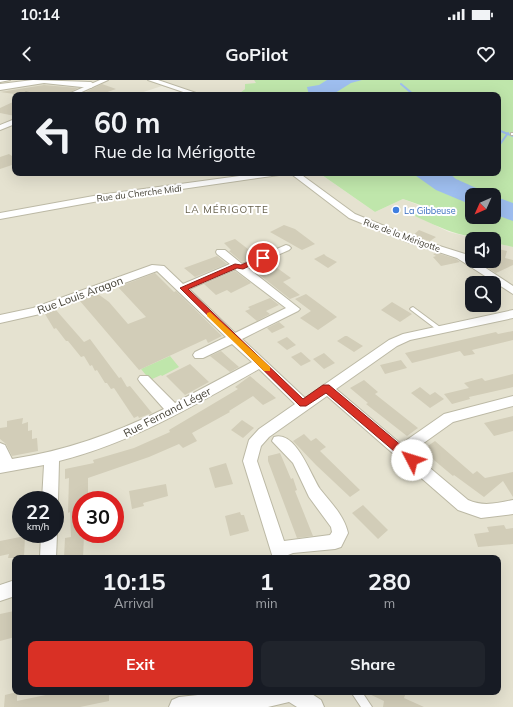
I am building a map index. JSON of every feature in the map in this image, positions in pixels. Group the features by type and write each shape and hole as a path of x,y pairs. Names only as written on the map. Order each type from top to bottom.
{"street":[{"path":"0,88 45,80 91,84"},
{"path":"72,83 80,80"},
{"path":"75,92 91,84 105,80"},
{"path":"151,80 189,92"},
{"path":"0,128 12,122"},
{"name":"Rue du Cherche Midi","path":"0,216 99,198 259,176"},
{"name":"Rue de la Mérigotte","path":"298,176 352,216 411,240 461,256 513,291"},
{"path":"286,248 183,288 303,404"},
{"path":"199,355 294,309 221,252"},
{"name":"Rue Louis Aragon","path":"0,319 36,311 152,268 160,268 183,288"},
{"path":"279,441 298,459 314,492 338,524 340,533 335,542 293,546 280,554 251,466 250,455 254,444 260,436 326,388 400,340 513,314"},
{"name":"Rue Fernand Léger","path":"4,466 52,457 110,440 174,411 225,378 260,363"},
{"path":"144,379 174,411"},
{"path":"326,388 470,509 485,513 513,507"},
{"path":"401,452 449,418 513,401"},
{"path":"0,449 4,466"},
{"path":"50,491 52,457"},
{"path":"48,555 49,543"},
{"path":"0,593 12,589"},
{"path":"179,707 278,695"},
{"path":"296,695 314,707"}],"lane":[{"path":"0,81 8,80"},
{"path":"414,309 442,331"},
{"path":"358,695 367,707"}],"shaded area":[{"path":"0,80 254,80 257,83 246,85 245,89 241,92 184,92 162,86 143,92 12,92 12,176 323,176 375,212 403,199 426,208 414,215 449,232 465,236 465,268 501,268 501,244 513,247 513,707 0,707"}],"green space":[{"path":"254,80 513,80 513,247 501,244 501,232 465,232 465,236 433,224 413,215 426,207 403,199 375,212 323,176 501,176 501,92 241,92 245,89 245,84 256,83"},
{"path":"170,356 179,367 162,376 161,375 150,380 141,369"}],"water":[{"path":"327,80 362,80 351,83 337,92 308,92 307,87 319,85"},
{"path":"416,176 452,176 476,188 465,188 465,202 436,190"},
{"path":"501,199 513,203 513,221 501,217"}],"building":[{"path":"102,84 116,89 108,92 85,92"},
{"path":"44,85 78,88 71,92 26,91 12,92 12,94 0,92"},
{"path":"12,102 12,115 0,113 0,108"},
{"path":"9,154 12,156 12,165 0,169 0,157"},
{"path":"284,225 295,229 315,244 302,250 270,232"},
{"path":"419,230 436,237 430,241 412,236"},
{"path":"235,239 248,249 253,248 261,254 242,262 229,251 231,250 224,243"},
{"path":"501,250 507,251 505,258 513,260 513,265 496,273 488,268 501,268"},
{"path":"437,253 456,259 460,262 441,266 433,257 436,256 433,254"},
{"path":"324,254 337,262 328,268 314,259"},
{"path":"217,256 227,264 195,277 184,268"},
{"path":"269,260 269,262 291,278 283,282 300,295 290,299 251,268"},
{"path":"235,271 251,283 231,293 227,290 216,295 204,284"},
{"path":"155,273 174,292 176,291 222,336 208,343 206,339 139,370 80,301 98,294 109,302 128,324 146,317 118,287"},
{"path":"306,294 337,317 318,330 300,318 311,311 295,299"},
{"path":"270,298 279,305 266,311 270,314 257,321 245,311 250,309 248,307"},
{"path":"392,302 412,314 400,322 381,310"},
{"path":"56,310 84,342 90,339 119,378 121,377 127,387 130,386 152,413 139,418 138,416 134,418 114,388 111,389 107,383 105,383 97,370 95,371 92,365 90,366 84,356 81,357 56,328 54,329 45,314"},
{"path":"279,322 285,327 272,333 267,328"},
{"path":"513,331 513,340 472,350 475,354 464,356 460,351 412,363 405,353 496,332 498,334"},
{"path":"345,336 363,346 354,352 337,341"},
{"path":"287,337 296,345 287,350 277,342"},
{"path":"221,351 239,367 230,372 210,356"},
{"path":"301,352 311,361 301,366 291,357"},
{"path":"324,353 335,363 324,369 313,359"},
{"path":"401,360 407,368 385,374 380,365"},
{"path":"190,364 209,382 185,395 166,376"},
{"path":"513,374 513,387 469,397 470,399 452,404 444,394 469,388 464,383 482,378 485,381"},
{"path":"250,376 276,398 263,405 253,396 229,411 230,412 192,433 197,441 183,448 179,444 149,457 88,478 88,491 72,491 72,543 84,543 83,555 64,555 65,538 71,537 70,512 68,513 69,478 65,479 65,469 94,463 93,460 134,448 170,432 169,430 238,389 235,387"},
{"path":"364,380 378,392 375,394 418,428 407,436 366,404 368,403 350,388"},
{"path":"420,387 430,395 435,392 444,399 430,408 411,393"},
{"path":"513,416 513,431 494,436 484,423"},
{"path":"23,418 22,424 28,422 28,431 32,430 32,439 37,438 38,451 12,456 6,444 0,439 0,428 7,427 7,421"},
{"path":"242,420 254,428 243,438 231,430"},
{"path":"304,434 311,441 316,438 326,447 320,451 360,490 350,497 316,465 293,441"},
{"path":"435,441 473,474 477,471 485,478 513,472 513,497 503,481 484,497 454,475 453,476 422,450"},
{"path":"280,453 291,479 293,478 297,490 295,491 313,536 297,538 268,461 268,456"},
{"path":"226,463 233,484 215,488 209,468"},
{"path":"166,484 168,496 143,503 144,506 132,509 129,491"},
{"path":"363,505 388,530 378,539 352,513"},
{"path":"240,512 241,515 244,515 249,531 230,536 225,516"},
{"path":"504,525 506,529 513,528 513,544 478,547 474,534 489,532 487,527"},
{"path":"12,539 12,543 25,543 24,555 12,555 12,558 8,558 9,554 0,556 0,541"},
{"path":"12,611 12,638 0,641 0,614"},
{"path":"12,693 12,695 17,695 17,701 46,695 109,695 109,701 80,707 4,707 5,695"},
{"path":"371,695 405,695 404,698 424,707 383,707 384,701"}],"waterway":[{"path":"401,84 410,92"},
{"path":"501,131 507,134"},
{"path":"501,143 507,134"},
{"path":"507,134 513,136"}],"slow traffic":[{"path":"210,314 267,369"}],"place":[{"name":"La Gibbeuse","path":"396,210"}],"district":[{"name":"LA MÉRIGOTTE","path":"227,209"}],"route":[{"path":"263,258 240,268 237,265 183,288 303,404 326,388 412,460"}]}
